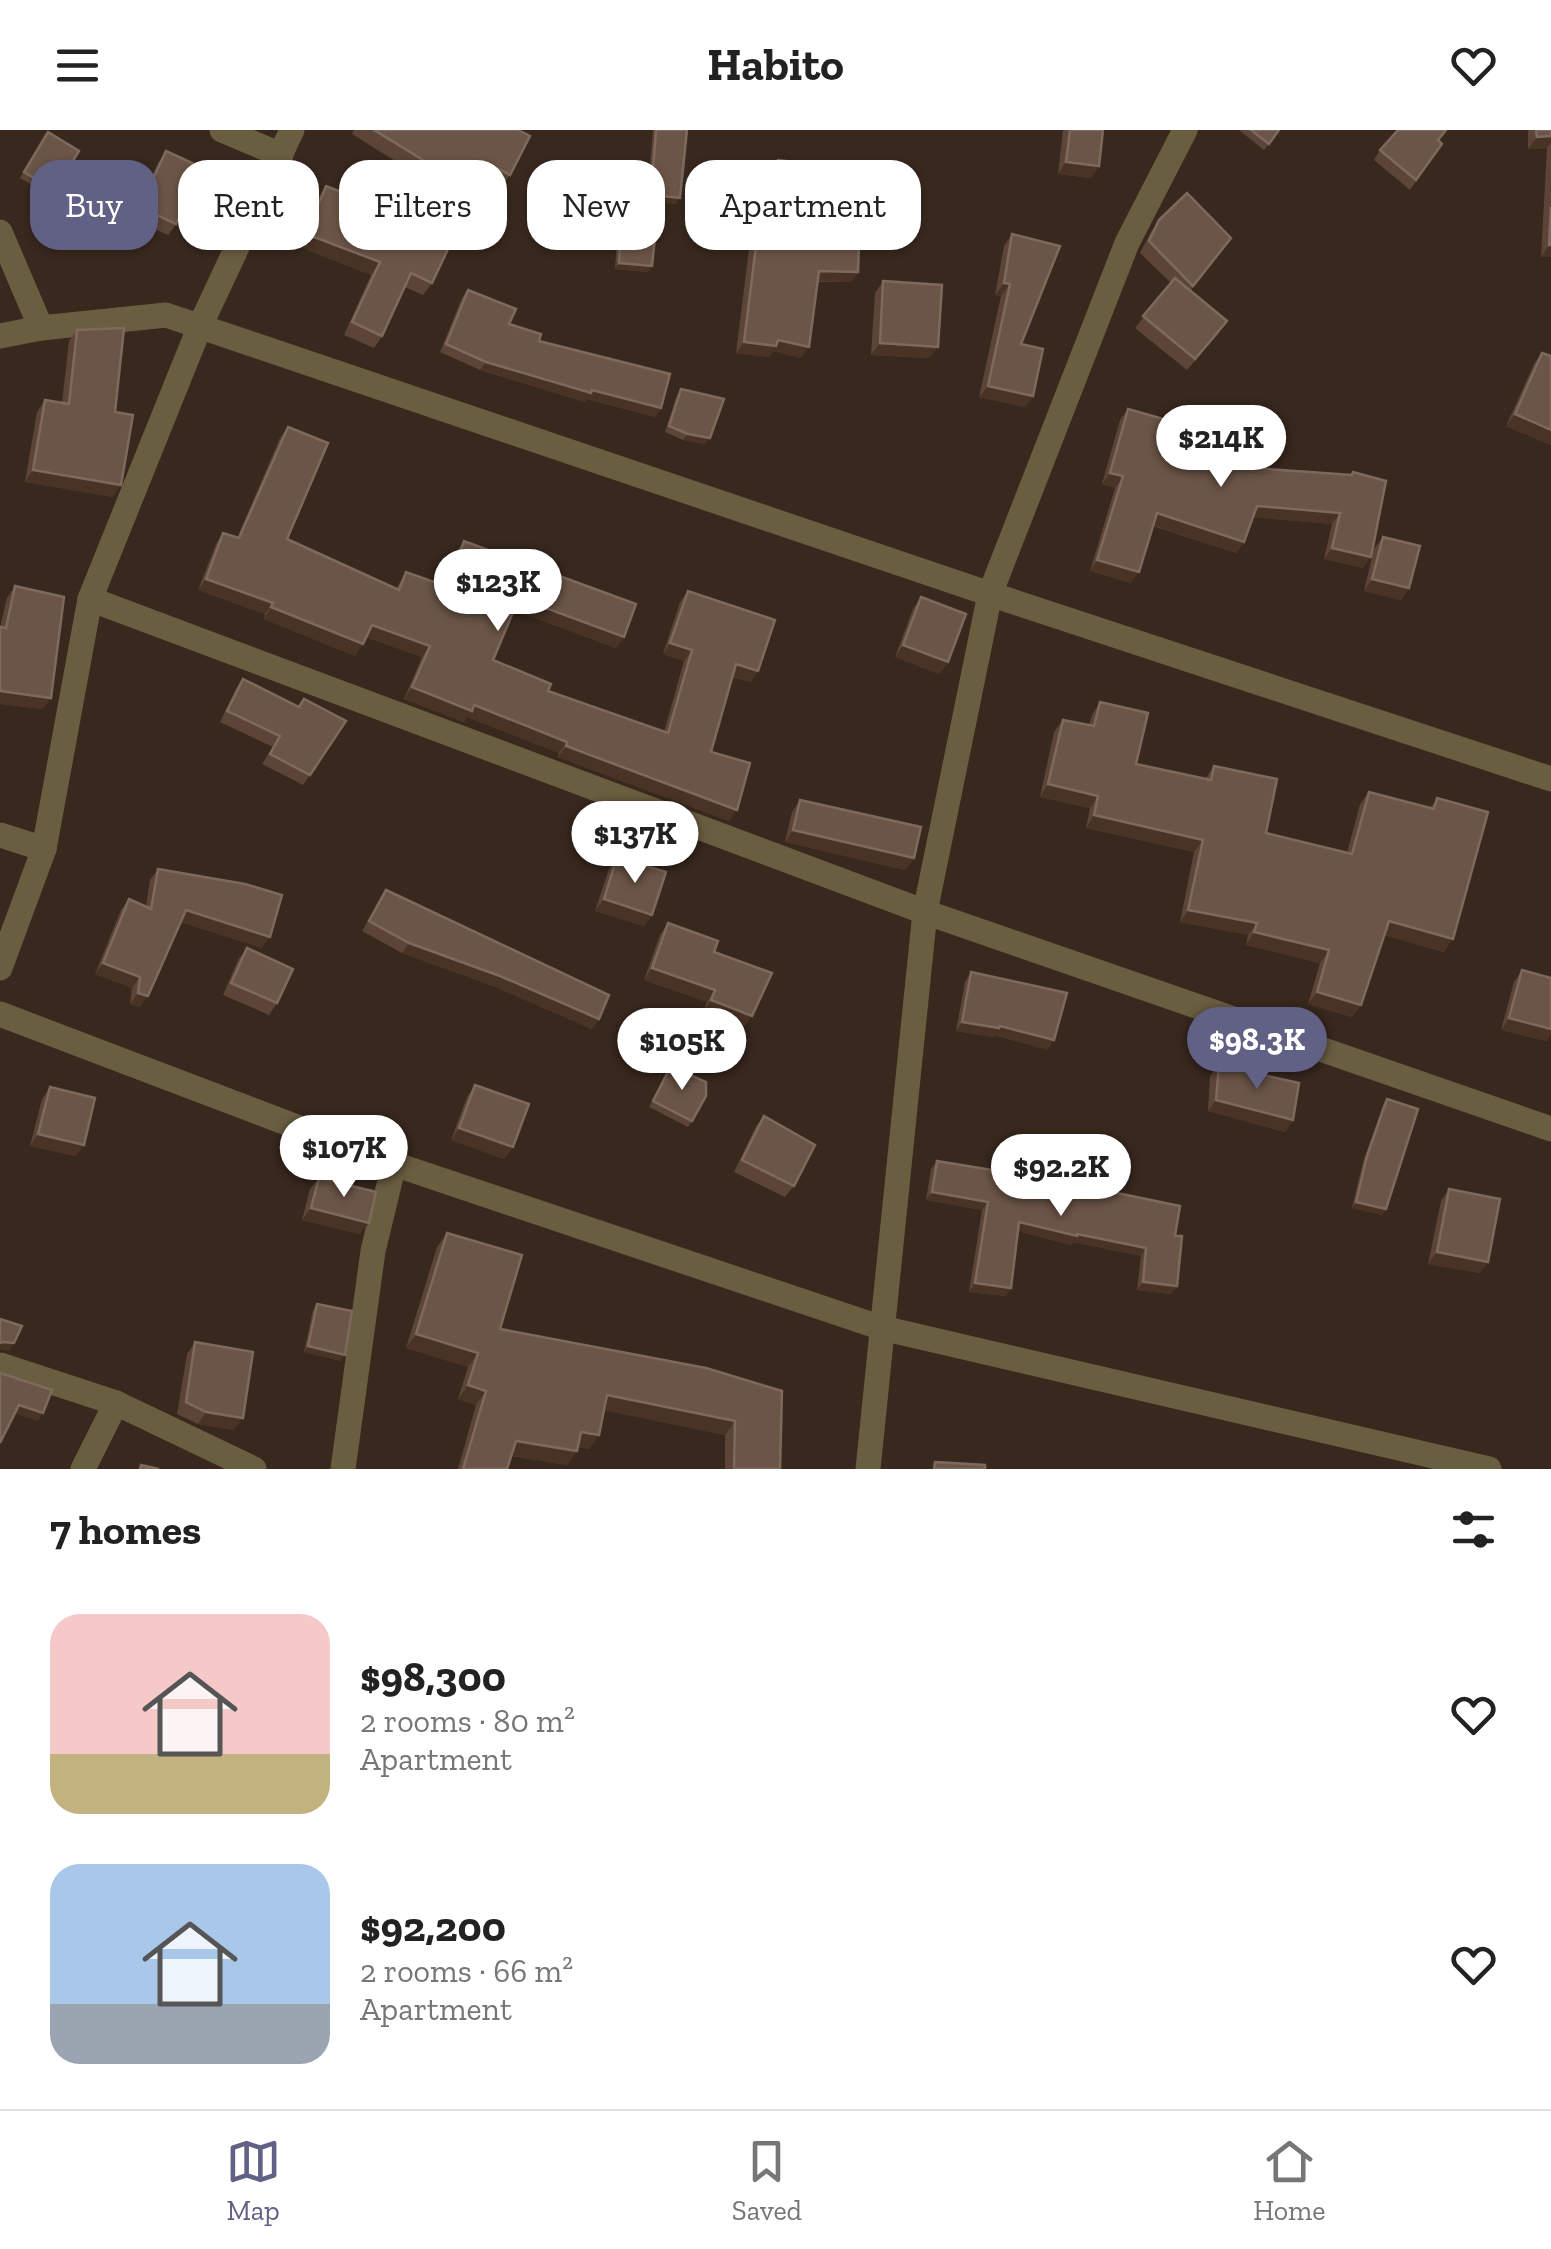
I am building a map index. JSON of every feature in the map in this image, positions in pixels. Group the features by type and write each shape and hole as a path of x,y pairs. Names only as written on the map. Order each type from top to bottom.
{"street":[{"path":"222,130 281,155"},
{"path":"0,968 44,848 90,599 200,326 292,130"},
{"path":"868,1469 925,912 990,594 1127,243 1185,130"},
{"path":"0,232 41,328"},
{"path":"0,336 166,315 1551,779"},
{"path":"90,599 925,912 1551,1129"},
{"path":"0,834 44,848"},
{"path":"0,1014 394,1164 882,1328 1489,1469"},
{"path":"344,1469 373,1251 394,1164"},
{"path":"0,1364 116,1402 254,1469"},
{"path":"84,1469 116,1402"}],"building":[{"path":"374,130 518,130 530,136 510,175 507,160 423,160"},
{"path":"656,130 687,130 680,198 665,196 665,160 654,160"},
{"path":"1070,130 1103,130 1099,166 1066,162"},
{"path":"1251,130 1279,130 1269,144"},
{"path":"1398,130 1446,130 1438,140 1442,144 1416,180 1380,150"},
{"path":"1536,130 1551,130 1551,136 1537,137"},
{"path":"48,132 79,151 73,160 31,160"},
{"path":"166,151 186,160 178,160 176,224 158,216 158,168"},
{"path":"326,186 339,191 339,246 319,239 319,203"},
{"path":"1187,193 1231,238 1193,286 1149,241 1159,220"},
{"path":"1012,234 1060,246 1021,344 1043,349 1033,396 988,386 1010,284 1004,283"},
{"path":"348,250 448,250 432,283 411,273 382,336 352,322 380,262"},
{"path":"620,250 654,250 652,266 619,263"},
{"path":"756,250 859,250 858,272 819,271 809,347 778,340 776,346 744,342"},
{"path":"1175,278 1227,321 1195,359 1143,316"},
{"path":"883,281 942,285 938,347 880,343"},
{"path":"468,290 516,309 509,324 541,334 539,341 670,374 661,408 592,390 591,393 486,362 446,344"},
{"path":"124,328 115,412 133,415 121,485 33,470 45,400 69,404 77,330"},
{"path":"1542,353 1551,356 1551,430 1515,414"},
{"path":"681,389 724,399 710,438 669,426"},
{"path":"1128,409 1259,446 1253,468 1352,475 1353,472 1386,481 1371,557 1332,548 1340,513 1257,506 1244,542 1157,513 1139,572 1097,560 1123,476 1110,473"},
{"path":"288,427 328,443 287,539 399,590 406,572 448,587 464,541 636,604 624,637 519,598 493,660 551,684 548,691 668,733 692,650 670,643 688,591 775,620 758,671 736,664 711,752 750,763 737,810 566,746 567,742 474,705 472,711 412,687 430,646 372,625 363,644 271,607 273,603 206,579 223,533 239,538"},
{"path":"1383,537 1420,546 1409,588 1372,579"},
{"path":"15,586 64,597 51,698 0,691 0,627 6,628"},
{"path":"921,597 966,614 948,662 903,645"},
{"path":"243,679 299,707 304,699 346,721 310,775 270,754 280,736 227,711"},
{"path":"1100,702 1148,713 1136,764 1211,780 1214,766 1277,779 1266,833 1352,854 1369,792 1434,809 1437,798 1488,812 1453,939 1389,921 1361,1005 1317,992 1329,950 1254,932 1257,923 1188,910 1203,840 1094,815 1098,796 1048,784 1063,720 1094,726"},
{"path":"800,800 921,827 914,858 793,830"},
{"path":"617,857 666,872 652,915 604,899"},
{"path":"158,869 245,884 282,895 270,937 186,910 148,996 138,993 140,977 103,963 129,899 151,909"},
{"path":"386,890 609,995 599,1019 500,976 409,943 369,921"},
{"path":"668,923 718,941 714,952 772,973 752,1016 711,1000 715,990 652,968"},
{"path":"247,948 293,969 277,1003 231,983"},
{"path":"1522,970 1551,978 1551,1029 1509,1018"},
{"path":"971,972 1067,993 1054,1040 1000,1026 962,1022"},
{"path":"1219,1065 1299,1083 1293,1120 1216,1100"},
{"path":"671,1066 706,1082 706,1096 692,1121 653,1101"},
{"path":"475,1085 529,1104 513,1147 459,1128"},
{"path":"50,1087 95,1098 84,1145 38,1134"},
{"path":"1387,1099 1418,1109 1386,1209 1356,1202"},
{"path":"764,1116 815,1145 794,1186 742,1160"},
{"path":"937,1161 1180,1206 1175,1236 1182,1236 1177,1286 1143,1282 1146,1248 1019,1222 1011,1288 975,1283 988,1202 932,1192"},
{"path":"319,1178 376,1192 369,1223 311,1208"},
{"path":"1449,1189 1500,1199 1488,1262 1437,1252"},
{"path":"447,1233 522,1255 500,1329 706,1368 782,1391 780,1469 734,1469 735,1421 607,1395 599,1435 581,1432 577,1451 516,1441 507,1469 463,1469 486,1391 468,1385 478,1353 416,1334"},
{"path":"317,1304 352,1311 345,1355 308,1346"},
{"path":"0,1319 22,1326 14,1343 0,1343"},
{"path":"195,1342 253,1352 243,1418 206,1412 186,1402"},
{"path":"0,1373 52,1390 43,1413 19,1405 0,1443"},
{"path":"935,1462 985,1465 985,1469 934,1469"}]}
